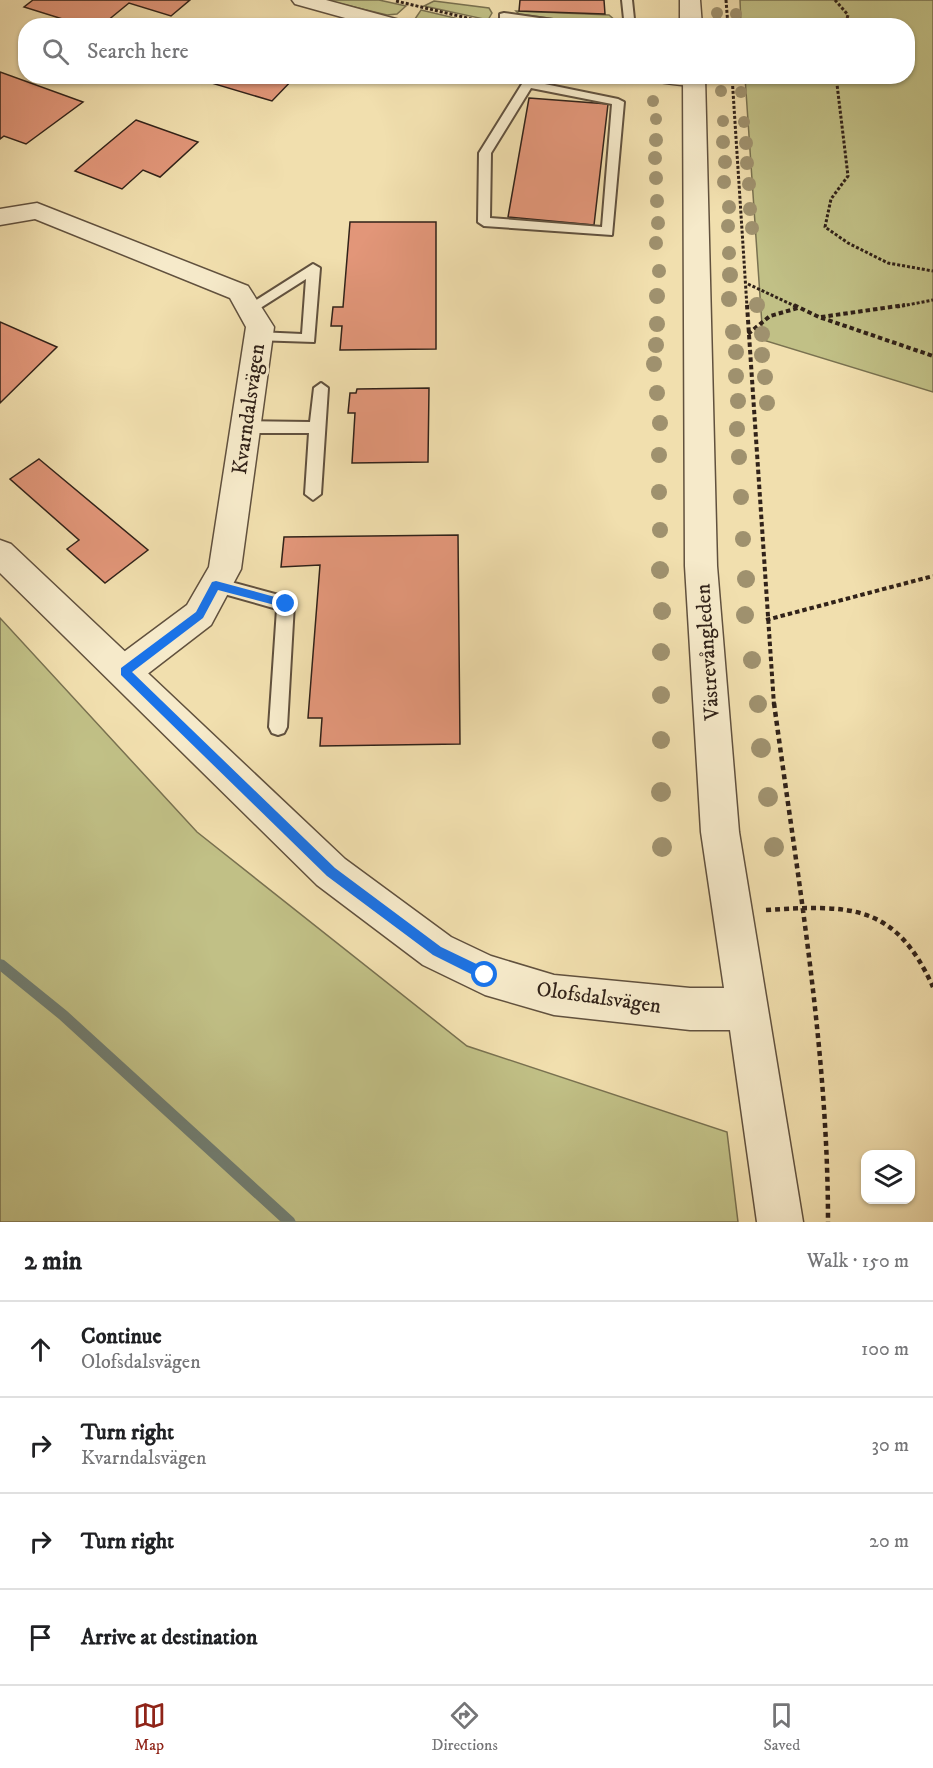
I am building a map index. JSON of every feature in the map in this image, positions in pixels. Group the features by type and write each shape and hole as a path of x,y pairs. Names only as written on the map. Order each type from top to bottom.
{"street":[{"path":"302,0 370,18"},
{"path":"690,0 691,18"},
{"name":"Västrevångleden","path":"683,84 701,566 717,797 732,911 780,1222"},
{"name":"Kvarndalsvägen","path":"2,215 37,211 239,292 260,327 225,568 199,615 125,672"},
{"name":"Olofsdalsvägen","path":"0,553 331,872 437,951 485,975 554,995 690,1009 748,1009"}],"lane":[{"path":"627,0 629,18"},
{"path":"528,84 485,153 484,222 608,232 618,102 546,84"},
{"path":"249,309 313,268 309,339 258,337"},
{"path":"313,494 321,388"},
{"path":"245,427 317,428"},
{"path":"216,585 286,604 279,727"}],"path":[{"path":"394,0 501,18"},
{"path":"726,0 727,18"},
{"path":"835,0 848,15 847,18"},
{"path":"732,84 743,266 748,284 745,289 747,334 766,620 772,690 818,1035 828,1165 828,1222"},
{"path":"837,84 848,176 831,199 825,227 848,243 888,263 933,271"},
{"path":"748,284 819,317 933,356"},
{"path":"819,317 864,313 933,300"},
{"path":"747,334 758,322 775,312 798,308"},
{"path":"766,620 933,576"},
{"path":"732,911 802,908 863,912 890,924 916,952 933,987"}],"shaded area":[{"path":"325,0 379,0 406,6 397,14 387,15"},
{"path":"740,0 933,0 933,392 763,340 745,84 915,84 915,18 741,18"},
{"path":"434,1 489,8 492,13 489,18 479,18 424,6"},
{"path":"421,10 455,18 416,18"},
{"path":"516,11 609,15 612,18 548,18 519,14"},
{"path":"0,618 197,832 467,1046 727,1132 738,1222 0,1222"}],"building":[{"path":"33,0 190,0 171,16 129,3 111,18 59,18 24,7"},
{"path":"520,0 604,0 605,14 519,11"},
{"path":"0,72 18,79 18,84 33,84 83,102 26,144 4,136 0,139"},
{"path":"215,84 288,84 272,101"},
{"path":"529,98 608,104 594,225 508,217"},
{"path":"136,120 198,142 160,177 143,170 122,189 75,171"},
{"path":"350,222 436,222 436,349 340,350 342,326 331,326 333,307 343,307"},
{"path":"0,322 57,347 0,403"},
{"path":"429,388 428,462 352,463 355,413 348,413 350,393 356,393 357,389"},
{"path":"39,459 148,550 105,583 67,549 79,540 10,479"},
{"path":"458,535 460,744 320,746 322,718 308,718 320,565 281,567 284,537"}],"waterway":[{"path":"0,964 63,1015 290,1222"}],"route":[{"path":"286,604 216,585 199,615 125,672 331,872 437,951 485,975"}]}
